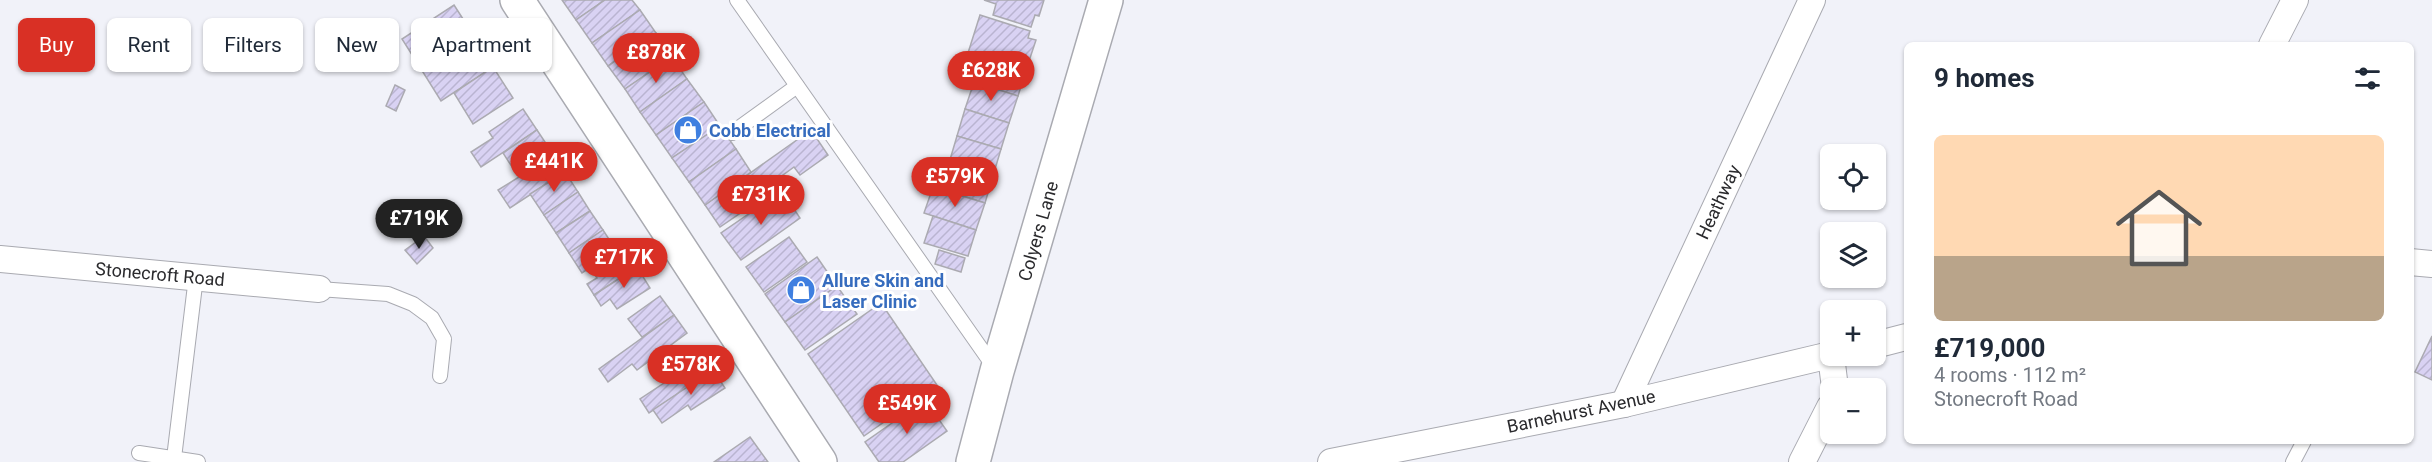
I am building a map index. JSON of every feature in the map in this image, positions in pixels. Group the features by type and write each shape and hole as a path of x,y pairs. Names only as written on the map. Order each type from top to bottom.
{"main road":[{"path":"517,0 820,462"},
{"name":"Colyers Lane","path":"973,462 997,371 1106,0"}],"street":[{"path":"2274,42 2295,0"},
{"name":"Heathway","path":"1624,404 1810,1"},
{"name":"Stonecroft Road","path":"0,259 320,289"},
{"path":"2414,262 2432,264"},
{"path":"1886,342 1904,338"},
{"name":"Barnehurst Avenue","path":"1331,462 1624,404 1820,357"},
{"path":"1802,462 1820,426"}],"lane":[{"path":"737,0 997,371"},
{"path":"732,133 797,87"},
{"path":"174,458 196,277"},
{"path":"320,289 388,294 413,304 432,318 444,339 440,376"},
{"path":"2293,462 2302,444"},
{"path":"139,453 198,462"}],"building":[{"path":"562,0 605,0 576,20"},
{"path":"605,0 632,0 640,10 592,43 576,20"},
{"path":"984,0 1044,0 1039,16 1035,15 1031,27 993,15 996,4"},
{"path":"454,5 462,18 434,18"},
{"path":"640,10 656,33 608,66 592,43"},
{"path":"980,15 1030,31 1028,38 1036,40 1026,70 968,53"},
{"path":"411,33 411,53 402,39"},
{"path":"656,33 672,57 625,89 608,66"},
{"path":"968,53 1026,70 1018,96 960,78"},
{"path":"672,57 687,79 640,112 625,89"},
{"path":"423,72 485,72 441,101"},
{"path":"486,72 496,72 513,98 473,124 454,93"},
{"path":"687,79 704,102 656,135 640,112"},
{"path":"974,82 1018,96 1009,123 965,109"},
{"path":"395,85 405,90 396,111 386,106"},
{"name":"Cobb Electrical","path":"704,102 720,126 672,158 656,135"},
{"path":"523,109 537,130 481,167 471,152 493,138 489,132"},
{"path":"965,109 1009,123 1001,149 957,136"},
{"path":"720,126 736,149 689,182 672,158"},
{"path":"537,130 551,151 516,173 503,153"},
{"path":"811,130 828,155 800,175 794,167 779,178 783,184 720,227 705,205"},
{"path":"957,136 1001,149 993,176 949,163"},
{"path":"736,149 751,172 705,205 689,182"},
{"path":"551,151 565,172 510,208 498,190 519,177 516,173"},
{"path":"949,163 993,176 985,203 941,189"},
{"path":"565,172 578,192 544,215 530,194"},
{"path":"933,187 985,203 976,230 924,213"},
{"path":"782,191 800,218 741,260 721,233"},
{"path":"578,192 590,211 556,233 544,215"},
{"path":"590,211 603,230 569,253 556,233"},
{"path":"933,216 976,230 968,256 924,243"},
{"path":"603,230 616,250 582,273 569,253"},
{"path":"424,236 433,248 417,264 405,250"},
{"path":"789,237 807,262 764,292 746,267"},
{"path":"625,247 637,267 594,295 587,284 597,278 591,269"},
{"path":"939,250 965,258 961,272 935,264"},
{"name":"Allure Skin and Laser Clinic","path":"817,257 837,286 785,322 765,294"},
{"path":"637,267 650,288 617,309 610,299 601,306 594,295"},
{"path":"837,286 857,314 805,350 785,322"},
{"path":"660,296 674,315 642,337 628,319"},
{"path":"881,303 937,385 864,436 808,354"},
{"path":"674,315 687,333 637,370 632,364 608,382 599,369"},
{"path":"2432,336 2432,380 2415,372"},
{"path":"699,349 713,370 649,413 640,399 670,379 665,371"},
{"path":"713,370 725,388 691,410 688,405 662,423 653,410"},
{"path":"925,400 947,431 903,462 879,462 865,442"},
{"path":"750,437 768,462 714,462"}],"place":[{"name":"Cobb Electrical","path":"688,130"},
{"name":"Allure Skin and Laser Clinic","path":"801,290"}]}
